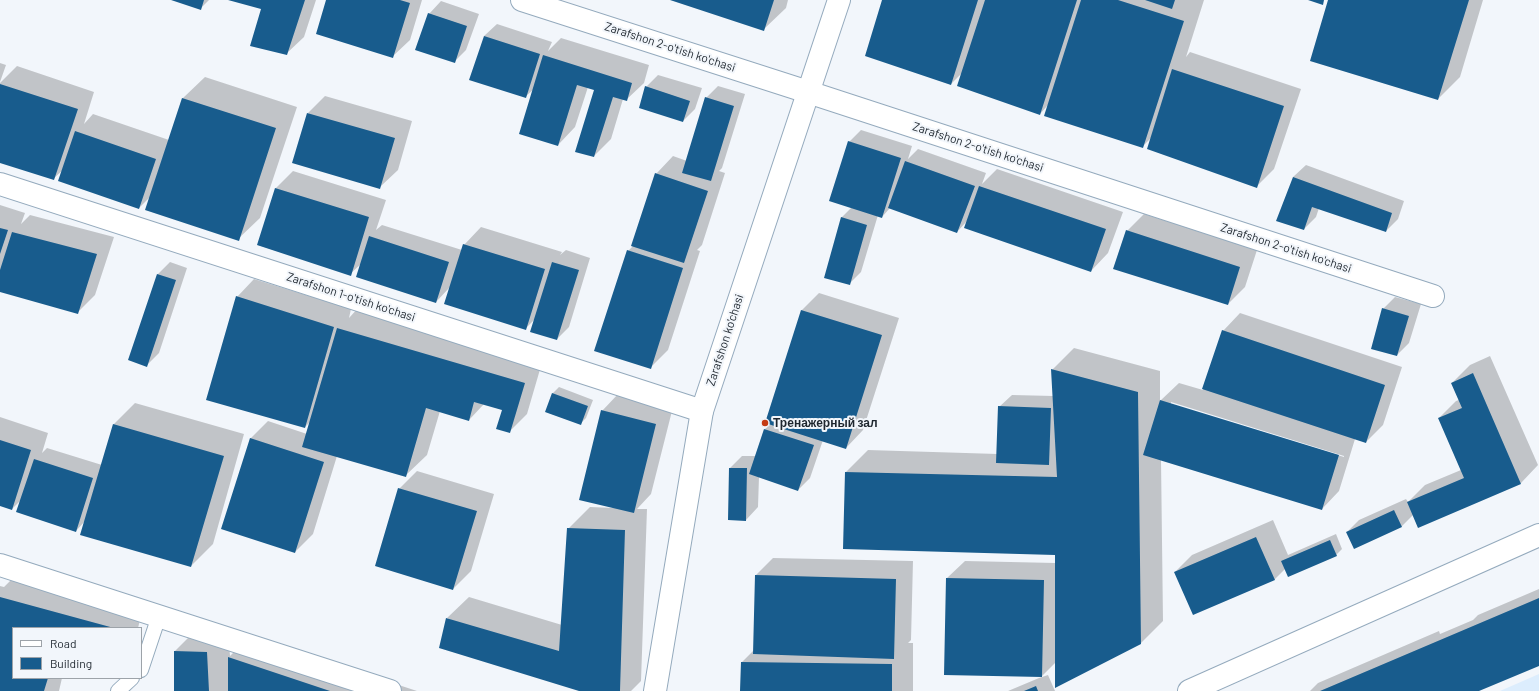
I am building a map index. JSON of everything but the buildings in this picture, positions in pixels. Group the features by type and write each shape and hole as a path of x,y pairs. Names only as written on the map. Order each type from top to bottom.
{"street":[{"name":"Zarafshon 2-o'tish ko'chasi","path":"522,0 1433,296"},
{"name":"Zarafshon ko'chasi","path":"655,691 702,411 839,0"},
{"name":"Zarafshon 1-o'tish ko'chasi","path":"0,184 702,411"},
{"path":"1189,691 1539,535"},
{"path":"0,565 390,691"}],"lane":[{"path":"142,667 159,616"},
{"path":"118,691 131,679"}],"shaded area":[{"path":"1539,674 1539,691 1500,691"}],"place":[{"name":"Тренажерный зал","path":"765,423"}]}
